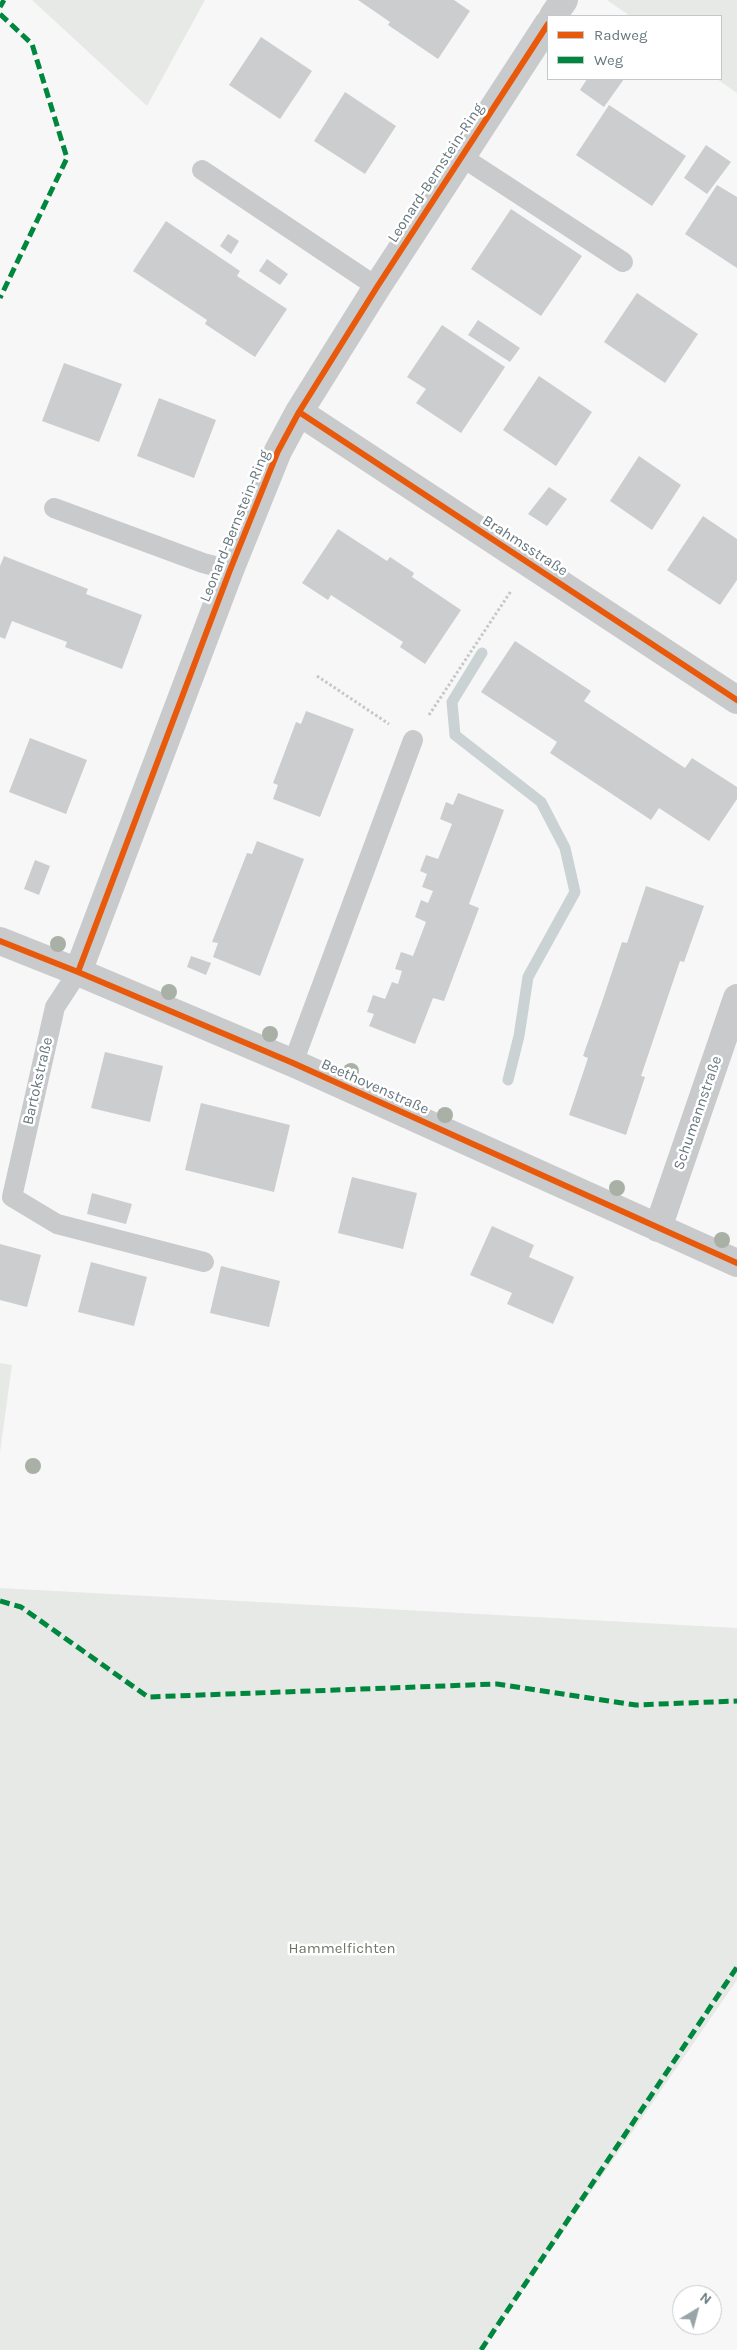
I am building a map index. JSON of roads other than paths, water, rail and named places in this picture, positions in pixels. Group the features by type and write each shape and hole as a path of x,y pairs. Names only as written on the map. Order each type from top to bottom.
{"street":[{"path":"554,15 564,0"},
{"name":"Leonard-Bernstein-Ring","path":"78,972 230,570 278,451 299,412 377,287 547,26"},
{"name":"Brahmsstraße","path":"299,412 737,700"},
{"name":"Beethovenstraße","path":"0,941 293,1063 737,1263"},
{"name":"Schumannstraße","path":"658,1228 737,998"}],"lane":[{"path":"462,157 623,262"},
{"path":"202,170 377,287"},
{"name":"Leonard-Bernstein-Ring","path":"54,508 203,563 230,570"},
{"path":"293,1063 413,740"},
{"name":"Bartokstraße","path":"78,972 55,1007 12,1197 57,1224 204,1262"}],"waterway":[{"path":"482,653 452,702 455,735 541,802 565,848 575,892 528,977 519,1036 508,1080"}],"park label":[{"name":"Hammelfichten","path":"342,1949"}]}
